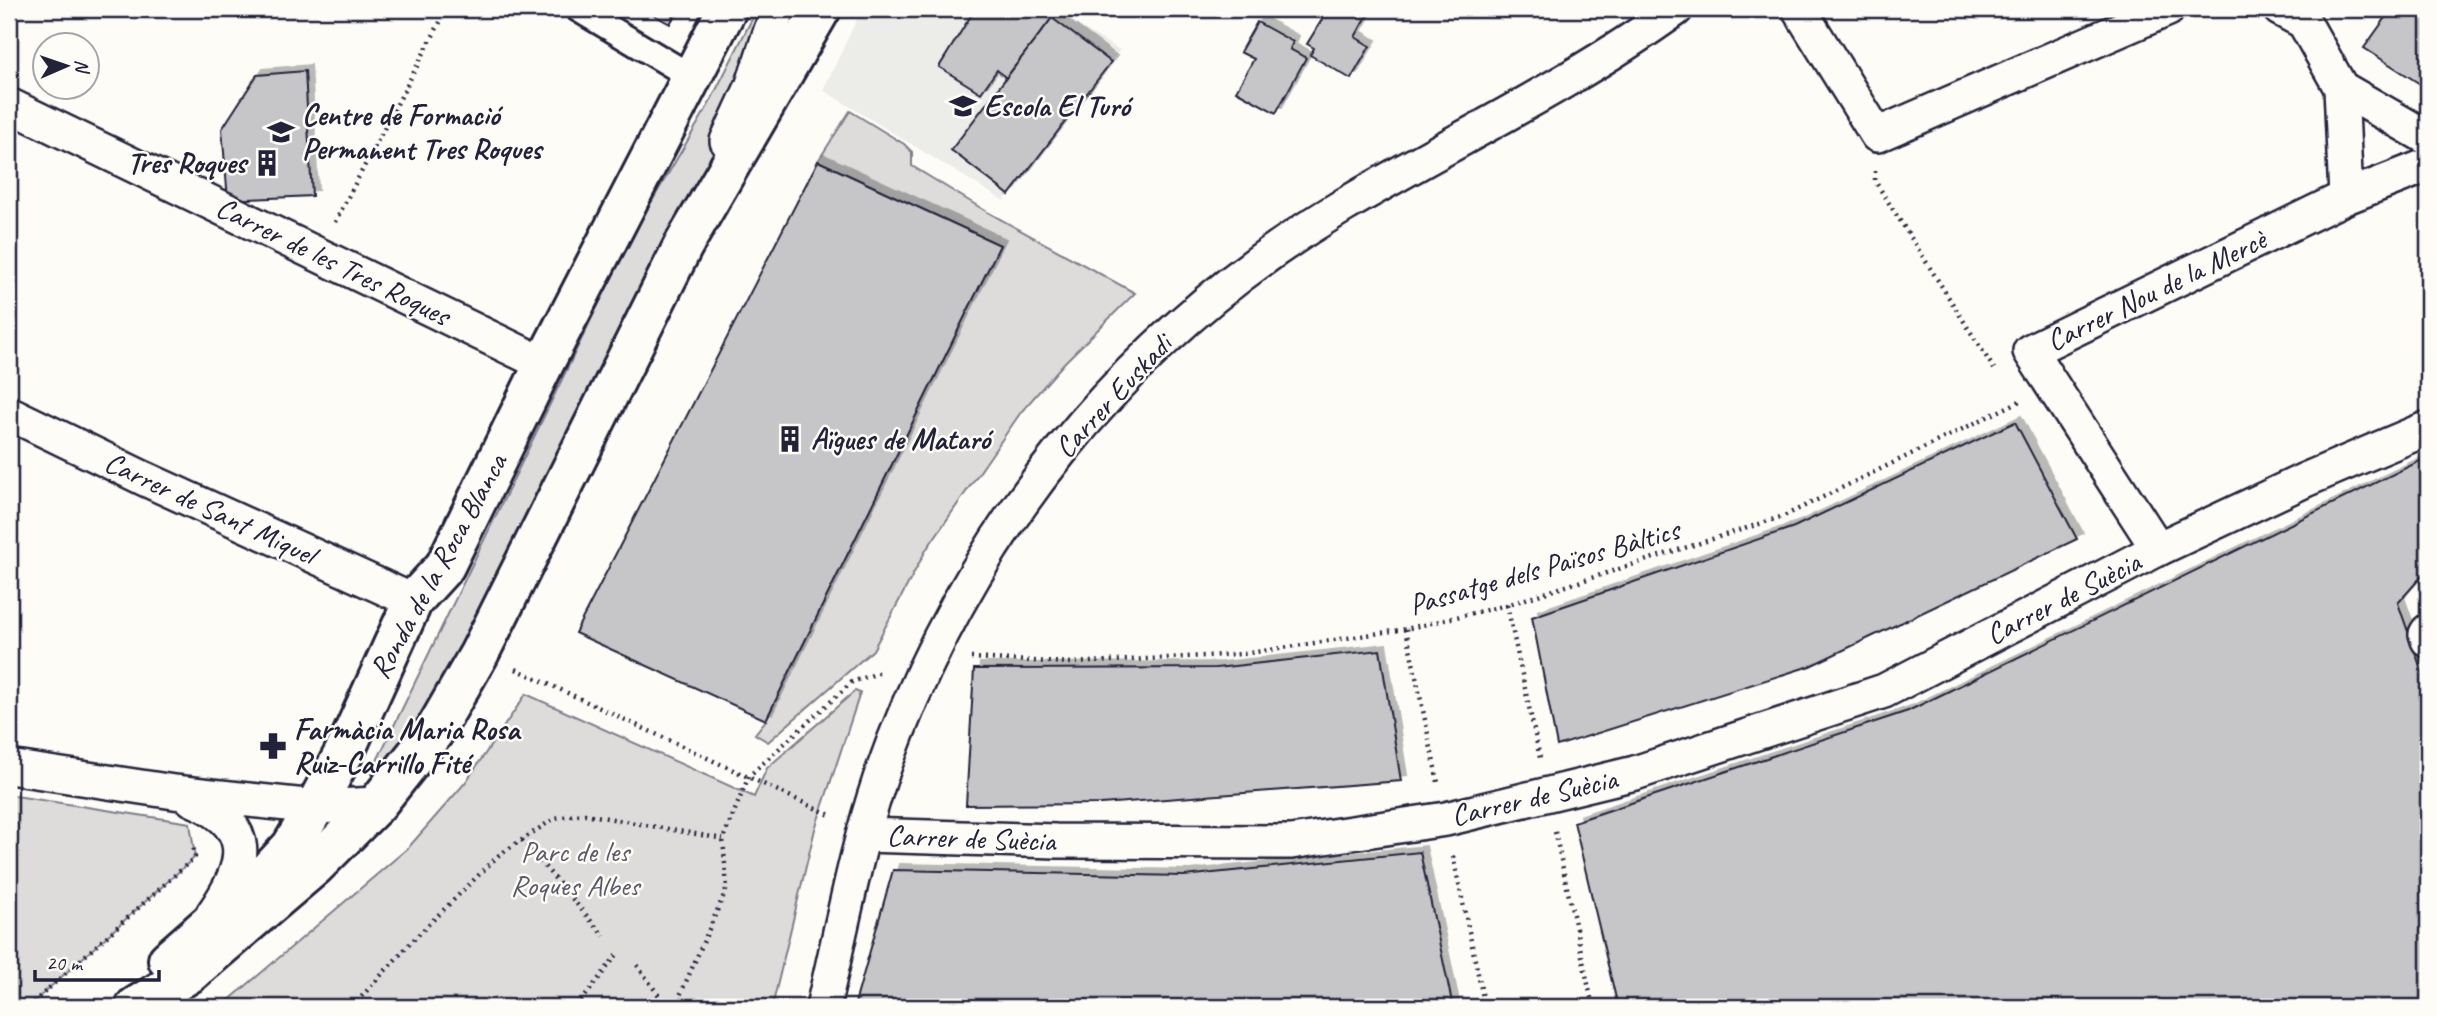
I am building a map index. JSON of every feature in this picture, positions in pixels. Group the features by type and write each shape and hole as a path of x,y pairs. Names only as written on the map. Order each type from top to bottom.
{"street":[{"path":"578,9 690,76"},
{"name":"Ronda de la Roca Blanca","path":"133,1007 172,955 267,873 290,847 315,807 346,749 413,600 445,566 544,363 690,76 727,9"},
{"name":"Ronda de la Roca Blanca","path":"133,1007 190,973 315,866 377,804 434,732 480,654 683,246 752,87 778,9"},
{"name":"Ronda de la Roca Blanca","path":"683,246 821,9"},
{"name":"Carrer Euskadi","path":"824,1007 880,780 931,656 978,566 1024,497 1080,426 1169,335 1264,258 1343,206 1481,131 1645,31 1676,9"},
{"path":"1799,9 1877,135 2168,9"},
{"path":"2301,13 2341,88 2346,197"},
{"path":"2341,88 2428,138"},
{"name":"Carrer de les Tres Roques","path":"9,104 544,363"},
{"name":"Carrer Nou de la Mercè","path":"2158,550 2030,352 2346,197 2428,165"},
{"name":"Carrer de Sant Miquel","path":"9,413 143,478 413,600"},
{"path":"2158,550 2185,534 2293,485 2428,428"},
{"name":"Carrer de Suècia","path":"865,835 1056,841 1291,842 1446,819 1635,773 1884,691 2158,550"},
{"path":"2428,631 2428,640"},
{"path":"9,767 174,792 315,807 377,804"},
{"path":"174,792 203,804 232,823 239,845 239,867 231,888 202,928"}],"path":[{"path":"318,253 447,9"},
{"path":"1877,135 1875,181 2001,380"},
{"name":"Passatge dels Països Bàltics","path":"931,656 1072,663 1243,654 1406,629 1507,605 1784,516 2052,385"},
{"path":"2008,391 2016,403"},
{"path":"480,654 830,815"},
{"path":"675,1007 727,888 723,839 749,776 852,682 931,656"},
{"path":"352,1007 499,855 555,818 585,814 723,839"},
{"path":"28,1007 195,857 192,834"},
{"path":"522,840 604,936"},
{"path":"577,1007 619,952"},
{"path":"637,965 667,1007"}],"shaded area":[{"name":"Escola El Turó","path":"862,9 1057,9 1061,16 1120,50 1004,201 823,90"}],"green space":[{"path":"757,9 777,9 729,136 563,475 384,786 371,773 632,235 708,106"},
{"path":"850,111 904,144 912,152 912,166 989,213 1135,293 1065,362 1021,412 926,550 873,650 768,742 755,734 766,720 1000,245 818,161"},
{"name":"Parc de les Roques Albes","path":"855,691 860,693 815,829 772,1007 221,1007 408,848 465,783 526,694 754,797 767,768"},
{"path":"9,795 190,823 195,857 28,1007 9,1007"}],"building":[{"path":"643,9 678,9 670,24"},
{"path":"975,9 1038,9 1052,18 1006,78 997,70 981,93 939,67"},
{"path":"1322,9 1362,9 1369,13 1355,37 1370,46 1351,79 1310,55 1314,48 1307,44 1323,18 1318,15"},
{"path":"2392,9 2428,9 2428,89 2364,48"},
{"path":"1052,18 1111,62 1009,195 951,150"},
{"path":"1257,22 1293,42 1290,49 1306,58 1276,113 1236,91 1254,59 1240,52"},
{"name":"Tres Roques","path":"305,71 312,196 228,200 222,129 257,75"},
{"name":"Aïgues de Mataró","path":"818,161 1000,245 766,720 575,633"},
{"path":"2015,422 2077,539 1810,666 1557,746 1532,617 1794,527"},
{"path":"2428,457 2428,569 2398,603 2428,689 2428,1003 2417,1007 1618,1007 1574,822 1908,711"},
{"path":"1380,650 1401,781 1101,804 966,805 974,669 1216,668"},
{"path":"1420,852 1453,1007 854,1007 893,870 1184,876"}],"place":[{"name":"Escola El Turó","path":"963,106"},
{"name":"Centre de Formació Permanent Tres Roques","path":"281,132"},
{"name":"Tres Roques","path":"267,163"},
{"name":"Aïgues de Mataró","path":"790,439"},
{"name":"Farmàcia Maria Rosa Ruiz-Carrillo Fité","path":"273,746"}]}
